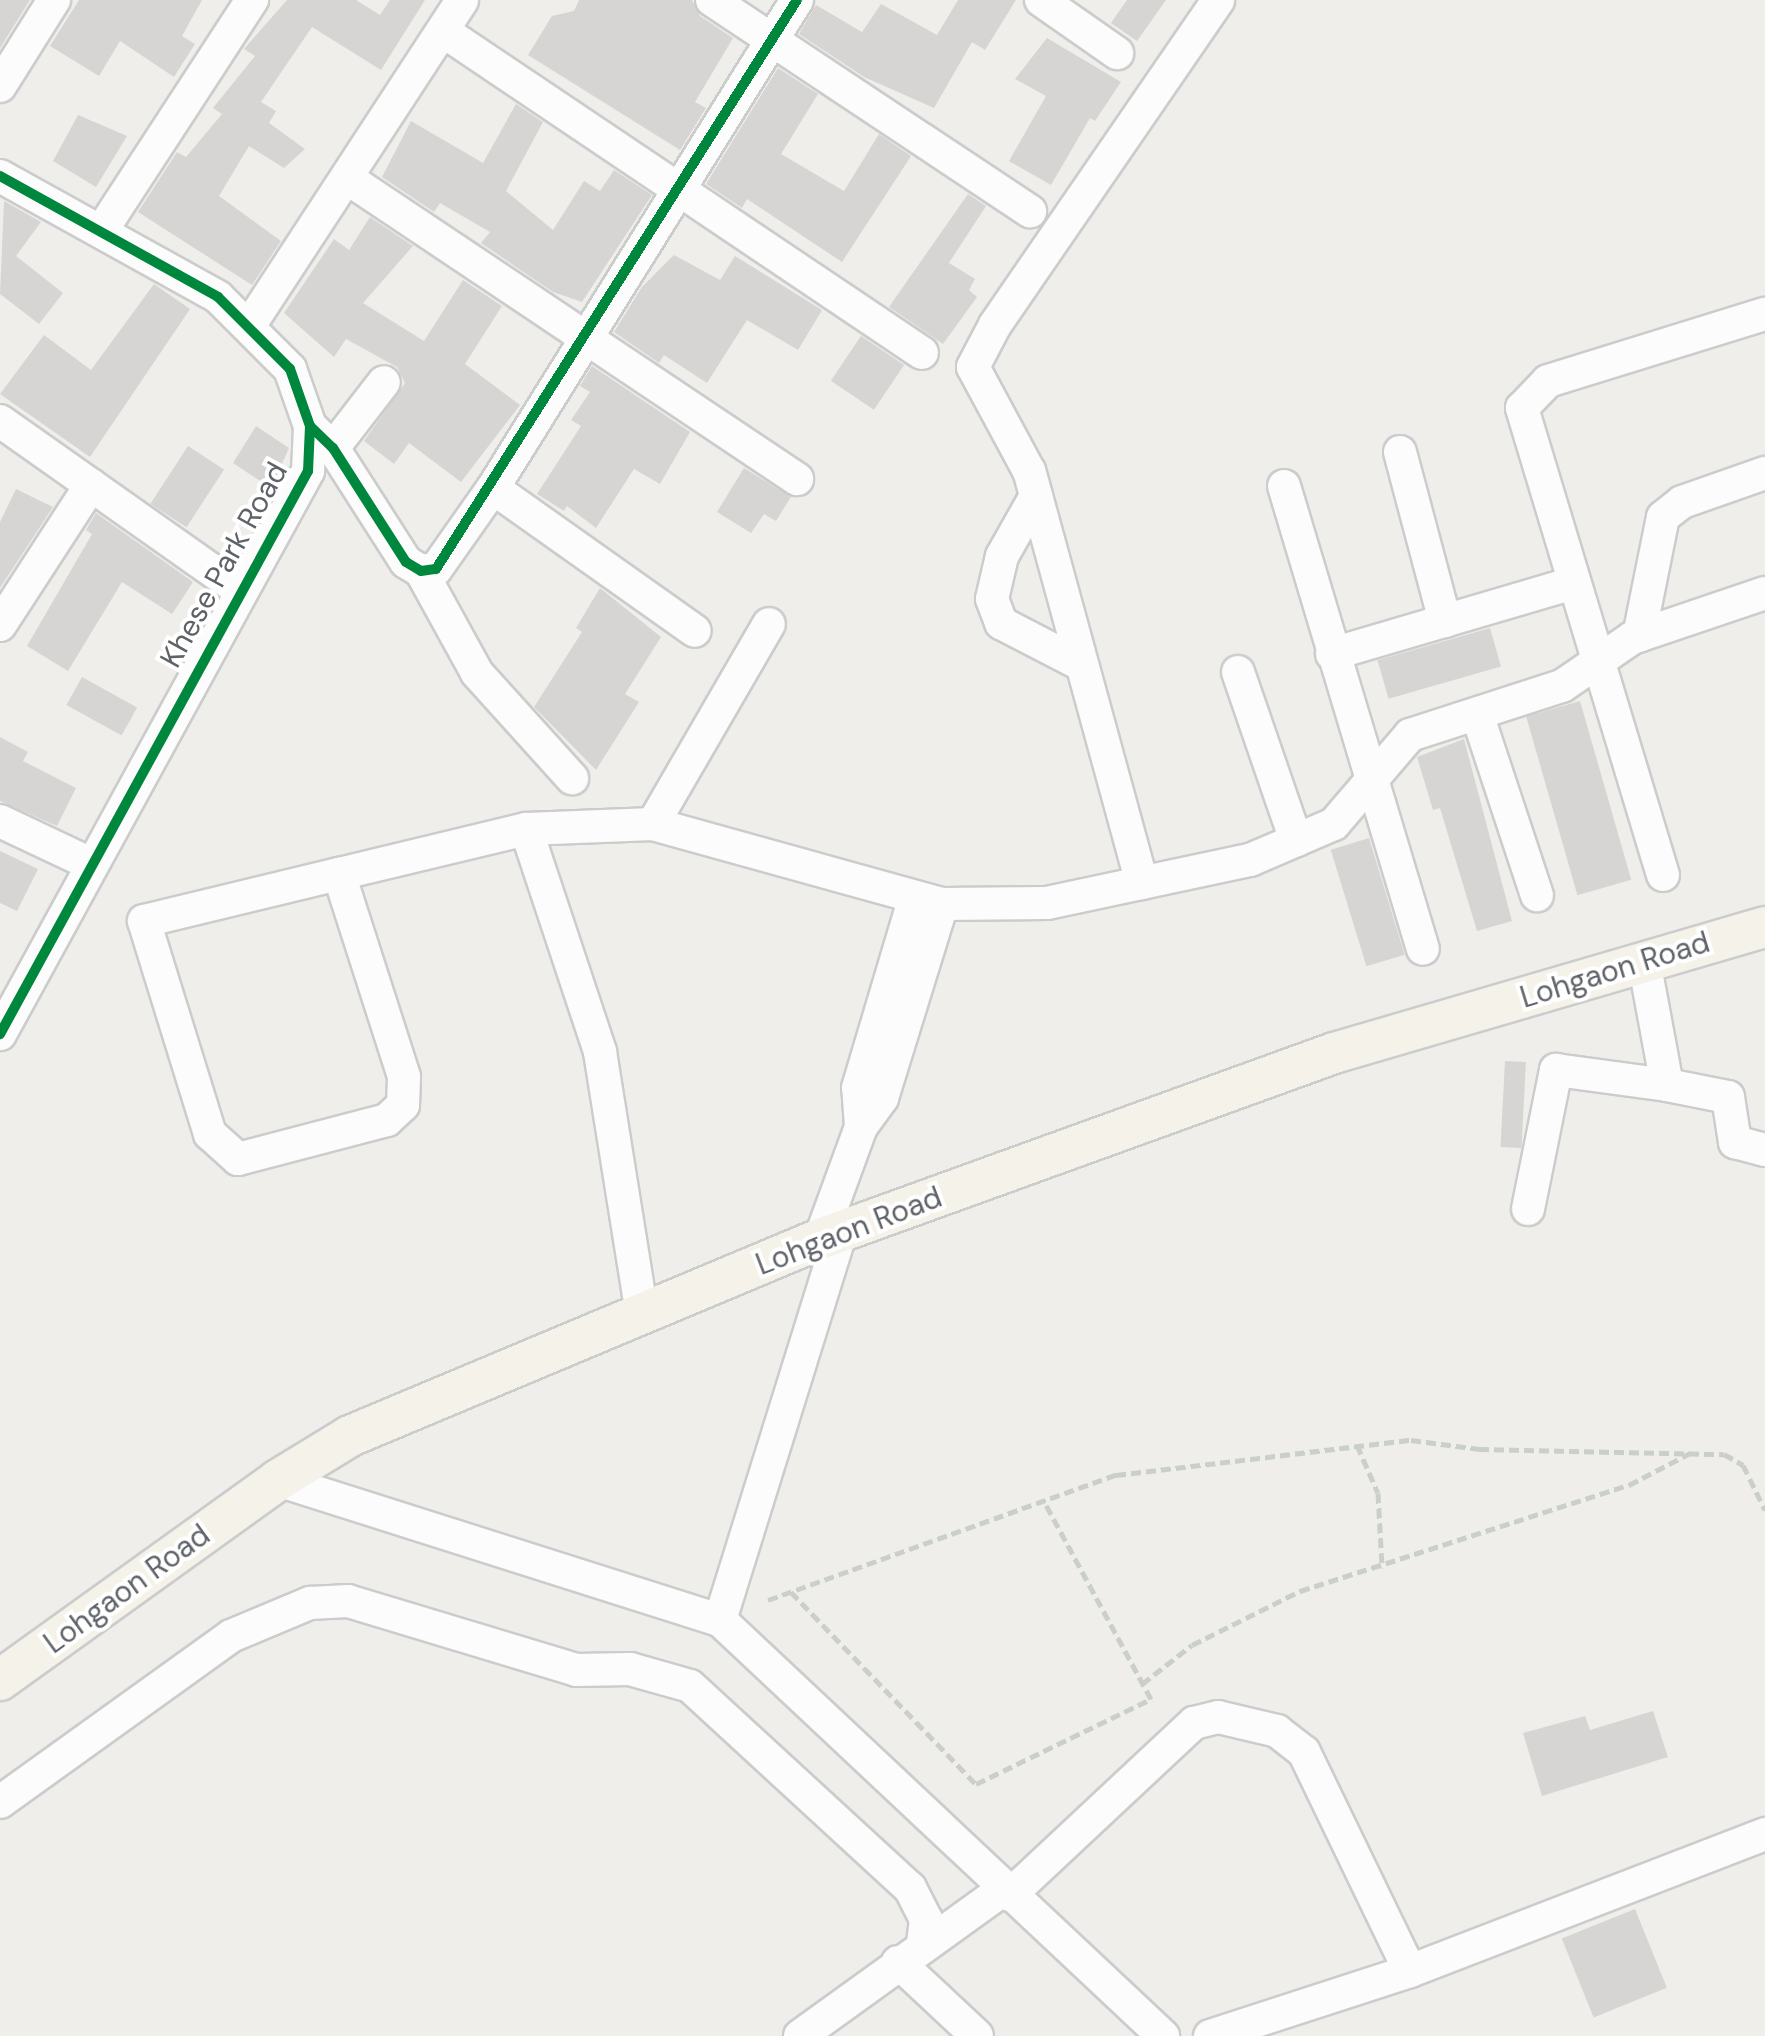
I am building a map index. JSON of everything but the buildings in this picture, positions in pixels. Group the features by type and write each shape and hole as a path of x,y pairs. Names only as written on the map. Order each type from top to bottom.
{"main road":[{"name":"Lohgaon Road","path":"0,1680 278,1480 350,1436 830,1235 1334,1053 1765,927"}],"street":[{"path":"0,86 54,0"},
{"path":"102,230 252,0"},
{"path":"249,326 350,180 462,0"},
{"path":"712,0 1030,211"},
{"path":"420,571 436,569 447,557 493,488 798,0"},
{"path":"1042,0 1117,52"},
{"path":"1142,883 1029,470 977,382 978,352 1218,0"},
{"path":"443,31 680,186 922,353"},
{"name":"Khese Park Road","path":"0,176 218,297 290,369 321,437 308,472 88,863 0,1034"},
{"path":"350,180 583,341 797,479"},
{"path":"1663,875 1522,408 1526,397 1548,382 1765,314"},
{"path":"384,382 321,437 406,562 420,571 477,673 572,778"},
{"path":"0,421 241,591"},
{"path":"1400,452 1444,621"},
{"path":"1640,636 1663,517 1682,502 1765,473"},
{"path":"0,625 91,486"},
{"path":"1284,486 1369,784 1423,949"},
{"path":"493,488 696,632"},
{"path":"1036,496 1002,556 992,599 1002,623 1082,665"},
{"path":"1332,654 1574,584"},
{"path":"339,874 404,1078 403,1105 388,1120 238,1159 210,1134 144,920 526,829 653,824 928,900 1048,903 1250,860 1334,824 1410,735 1562,686 1640,636 1765,593"},
{"path":"653,824 769,624"},
{"path":"1238,672 1296,840"},
{"path":"1477,714 1537,895"},
{"path":"0,821 88,863"},
{"path":"526,829 600,1052 642,1314"},
{"path":"720,1620 861,1127 858,1088 928,900"},
{"path":"1644,961 1667,1085"},
{"path":"1528,1209 1556,1070 1728,1097 1735,1142 1765,1150"},
{"path":"278,1480 720,1620 1162,2036"},
{"path":"0,1802 232,1636 310,1602 348,1601 576,1670 630,1669 690,1686 910,1888 926,1919 911,1952"},
{"path":"800,2036 911,1952 1007,1892 1194,1722 1218,1717 1277,1731 1304,1752 1410,1971"},
{"path":"1210,2036 1410,1971 1765,1834"},
{"path":"911,1952 977,2036"}],"path":[{"path":"768,1600 1116,1475 1411,1440 1479,1449 1724,1454 1743,1464 1765,1510"},
{"path":"1357,1445 1378,1492 1382,1569"},
{"path":"1142,1684 1233,1622 1300,1591 1382,1569 1629,1484 1692,1452"},
{"path":"791,1592 976,1784 1151,1699 1044,1502"}],"cycle path":[{"path":"310,426 333,448 406,562 421,571 436,569 797,0"},
{"path":"0,176 218,297 290,369 310,426 308,471 0,1034"}]}
